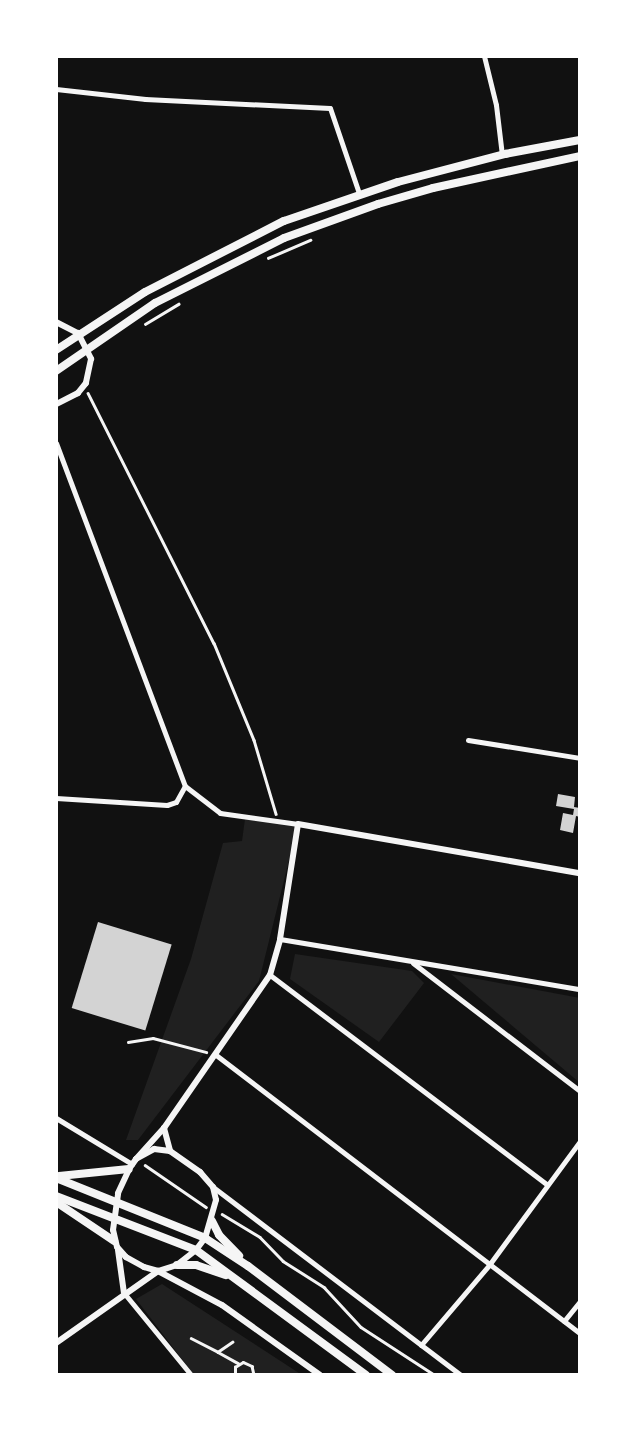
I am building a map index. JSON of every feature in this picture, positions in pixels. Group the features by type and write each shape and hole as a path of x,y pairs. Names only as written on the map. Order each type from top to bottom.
{"main road":[{"path":"56,350 78,333 198,262 284,221 359,194 502,155 580,140"},
{"path":"56,371 155,303 284,239 378,204 433,188 580,156"},
{"path":"56,1177 132,1164"},
{"path":"56,1177 205,1238 248,1266 392,1375"},
{"path":"56,1196 196,1250 245,1283 366,1375"},
{"path":"56,1202 116,1244"},
{"path":"213,1216 219,1235 248,1266"},
{"path":"177,1265 210,1268 245,1283"}],"street":[{"path":"484,56 496,105 502,155"},
{"path":"56,89 145,99 330,108 359,194"},
{"path":"56,322 78,333 88,348 90,370 86,383 78,393 56,404"},
{"path":"56,443 185,786 220,813 580,873"},
{"path":"468,740 580,758"},
{"path":"56,798 167,804 176,802 185,786"},
{"path":"191,1375 124,1293 124,1278 113,1219 116,1200 132,1164 164,1128 270,975 280,939 298,824"},
{"path":"280,939 580,989"},
{"path":"411,961 580,1091"},
{"path":"270,975 546,1184"},
{"path":"215,1055 580,1333"},
{"path":"56,1118 132,1164"},
{"path":"164,1128 170,1150"},
{"path":"421,1345 489,1265 580,1141"},
{"path":"132,1164 153,1149 170,1150 200,1171 214,1187 461,1375"},
{"path":"56,1343 124,1293 158,1271 177,1265 196,1250 205,1238 213,1216 214,1187"},
{"path":"116,1244 134,1262 158,1271 222,1305 318,1375"},
{"path":"564,1321 580,1301"}],"path":[{"path":"267,259 321,236"},
{"path":"140,326 188,298"},
{"path":"86,383 88,394 214,643 254,740 279,824"},
{"path":"128,1042 153,1038 215,1055"},
{"path":"132,1164 213,1216 260,1237 283,1261 324,1287 361,1327 435,1375"},
{"path":"191,1338 238,1363 250,1363 254,1375"},
{"path":"218,1352 233,1342"},
{"path":"234,1375 238,1363"}],"shaded area":[{"path":"245,819 298,824 259,981 138,1140 126,1140 191,959 223,843 242,841"},
{"path":"295,954 412,971 424,983 379,1042 290,979"},
{"path":"451,974 580,998 580,1083"},
{"path":"162,1284 302,1375 194,1375 136,1299"}],"building":[{"path":"558,794 575,797 574,807 580,808 580,817 576,816 573,833 560,830 563,813 573,815 574,809 556,806"},
{"path":"98,922 172,945 145,1031 72,1008"}]}
